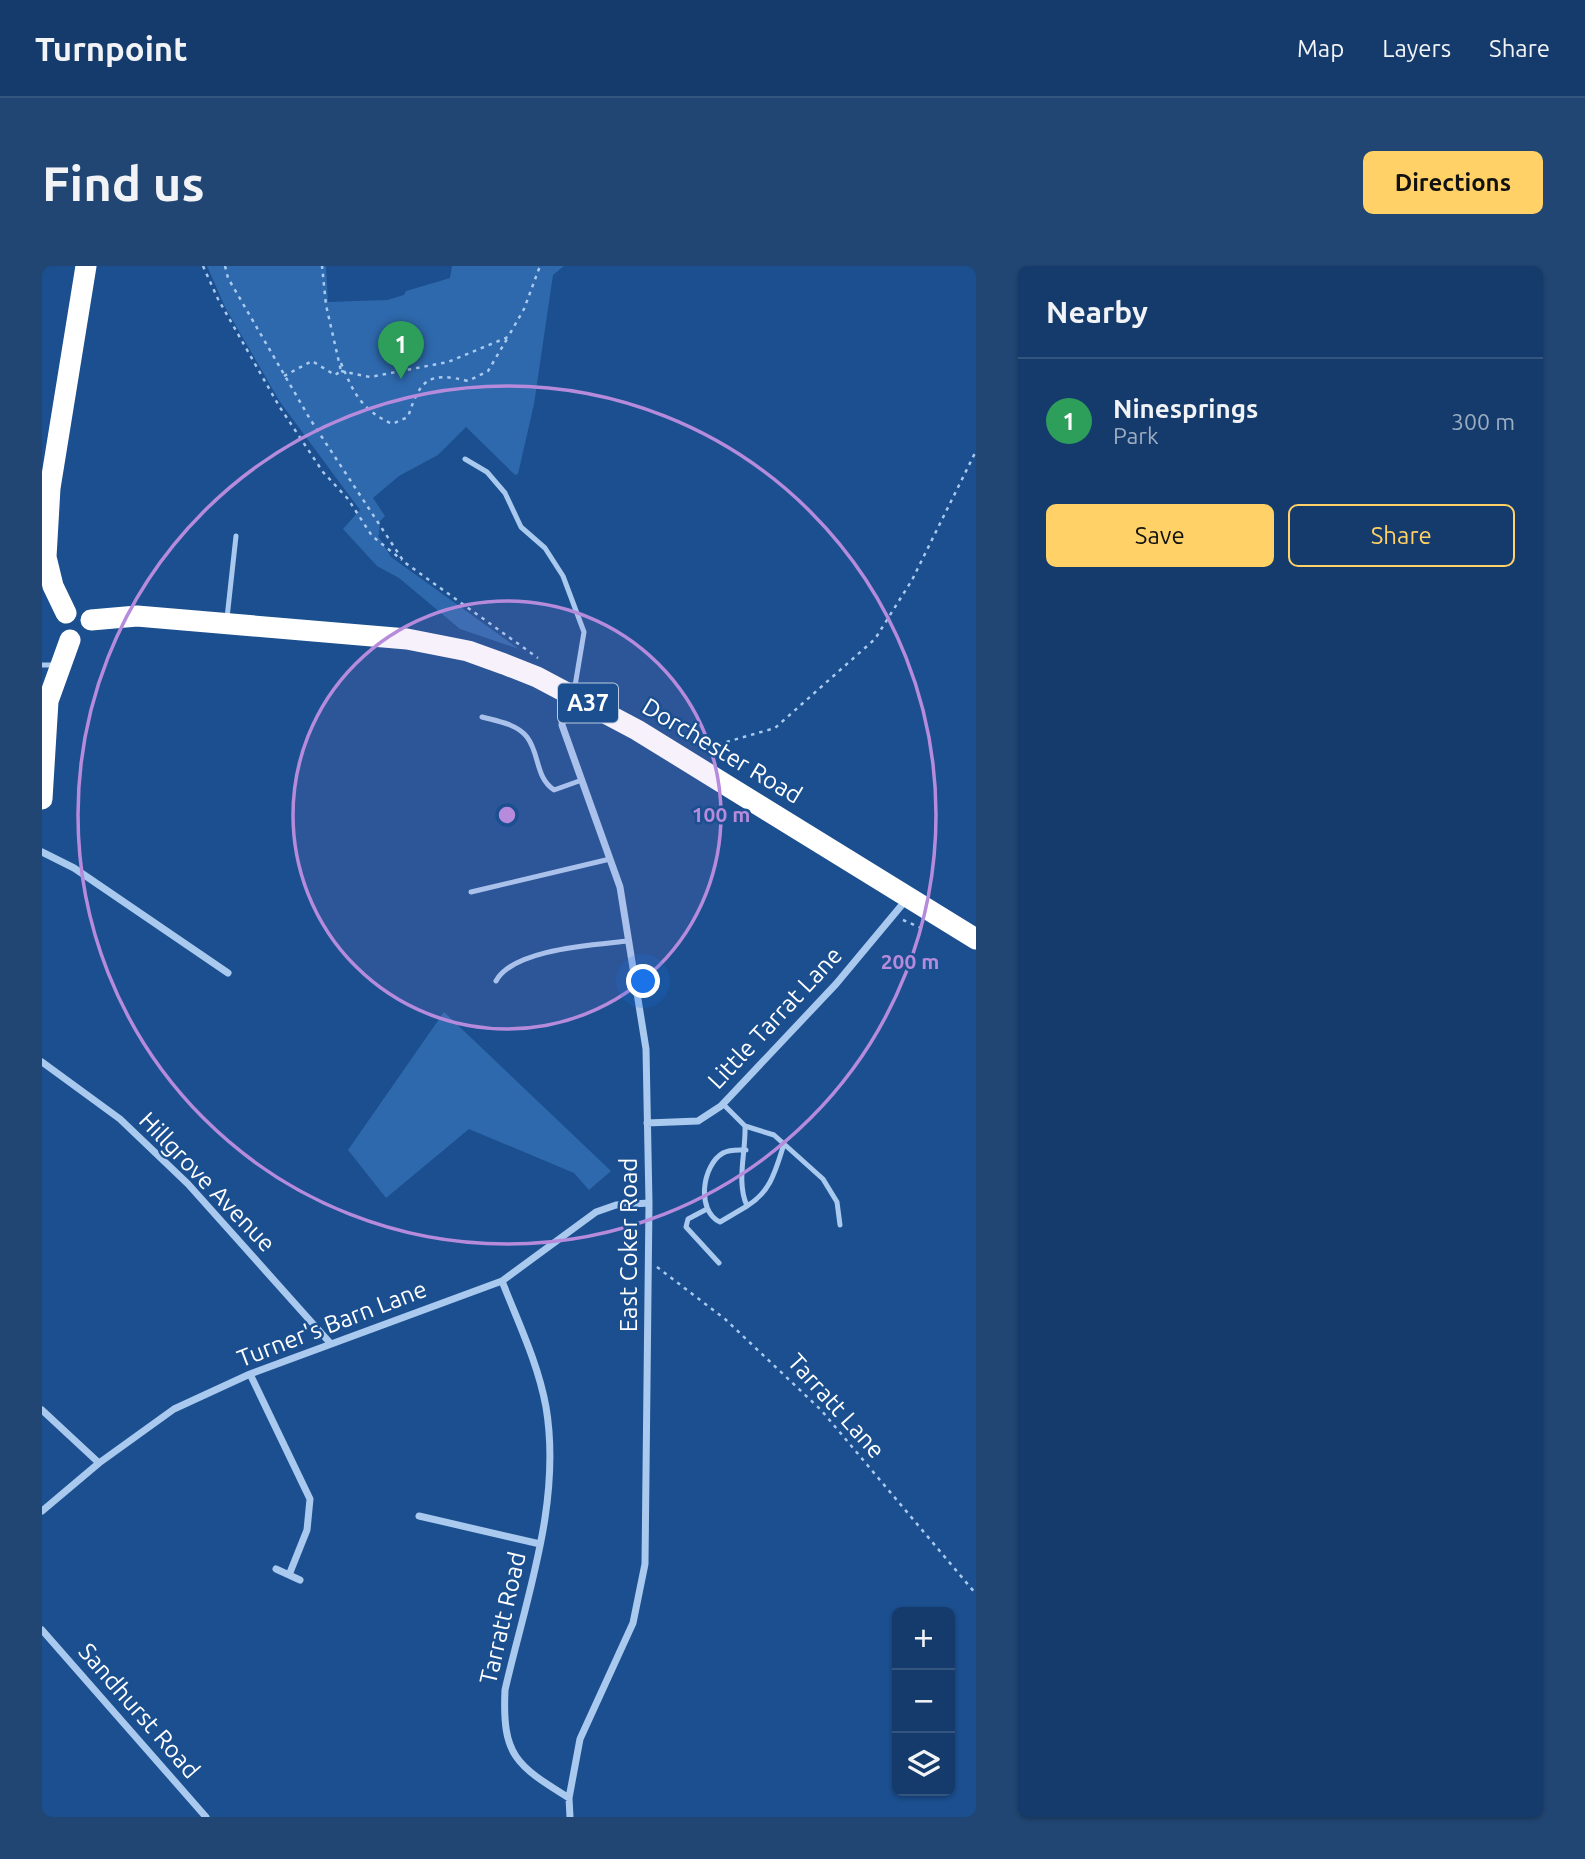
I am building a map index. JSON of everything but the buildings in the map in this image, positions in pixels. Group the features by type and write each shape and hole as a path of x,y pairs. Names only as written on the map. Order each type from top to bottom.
{"highway":[{"path":"70,640 60,628 66,613 53,586 44,556 50,488 86,266"},
{"path":"66,613 80,610 91,620 89,635 80,640 70,640"},
{"name":"Dorchester Road","path":"91,620 137,617 436,644 504,664 568,693 637,730 971,933"},
{"path":"42,799 51,665 70,640"}],"street":[{"name":"East Coker Road","path":"568,693 562,725 620,887 646,1048 649,1203 645,1564 633,1623 580,1739 569,1798 570,1817"},
{"path":"42,852 74,868 228,974"},
{"name":"Little Tarrat Lane","path":"647,1124 698,1121 723,1104 836,984 908,897"},
{"name":"Hillgrove Avenue","path":"42,1062 120,1119 188,1184 331,1344"},
{"name":"Turner's Barn Lane","path":"42,1511 99,1464 174,1409 250,1374 502,1281 596,1212 616,1205 649,1203"},
{"name":"Tarratt Road","path":"502,1281 536,1365 546,1408 550,1468 546,1518 505,1689 504,1717 509,1746 526,1771 569,1798"},
{"path":"250,1374 310,1499 307,1530 289,1575"},
{"path":"42,1410 99,1464"},
{"name":"Tarratt Road","path":"419,1516 540,1544"},
{"path":"276,1569 300,1580"},
{"name":"Sandhurst Road","path":"42,1630 206,1817"}],"lane":[{"path":"465,459 487,472 505,493 521,527 545,548 563,576 584,632 581,662 568,693"},
{"path":"226,625 236,536"},
{"path":"482,717 509,724 526,735 543,781 554,790 582,780"},
{"path":"471,892 610,859"},
{"path":"496,981 502,969 522,960 580,946 628,941"},
{"path":"723,1104 745,1126 753,1130 768,1131 823,1179 837,1202 840,1225"},
{"path":"745,1126 746,1150 741,1183 747,1206"},
{"path":"746,1150 725,1151 713,1163 704,1191 706,1209 720,1222 762,1198 774,1178 784,1144"},
{"path":"706,1209 688,1219 686,1227 719,1263"}],"path":[{"path":"203,266 218,299 279,406 323,472 348,499 372,536 544,662"},
{"path":"225,266 228,278 284,376 404,562"},
{"path":"322,266 326,305 341,363 355,396 375,415 392,424 408,417 416,393 428,379 444,375 468,381 488,371 524,309 540,266"},
{"path":"284,376 312,361 335,375 341,371 370,377 448,362 508,337"},
{"path":"341,363 341,371"},
{"path":"702,749 775,728 875,639 912,580 976,450"},
{"name":"Tarratt Lane","path":"649,1264 661,1268 725,1319 821,1410 976,1594"}],"shaded area":[{"path":"207,266 326,266 328,302 387,300 404,295 406,291 450,278 452,266 564,266 553,275 534,404 518,474 515,475 466,427 438,455 399,476 373,498 385,516 380,521 379,536 377,534 391,557 519,649 460,629 399,578 377,566 343,529 360,510 280,402 225,307"},
{"path":"444,1012 611,1171 589,1190 574,1173 469,1129 386,1198 348,1150"}],"place":[{"name":"Ninesprings","path":"401,379"}]}
